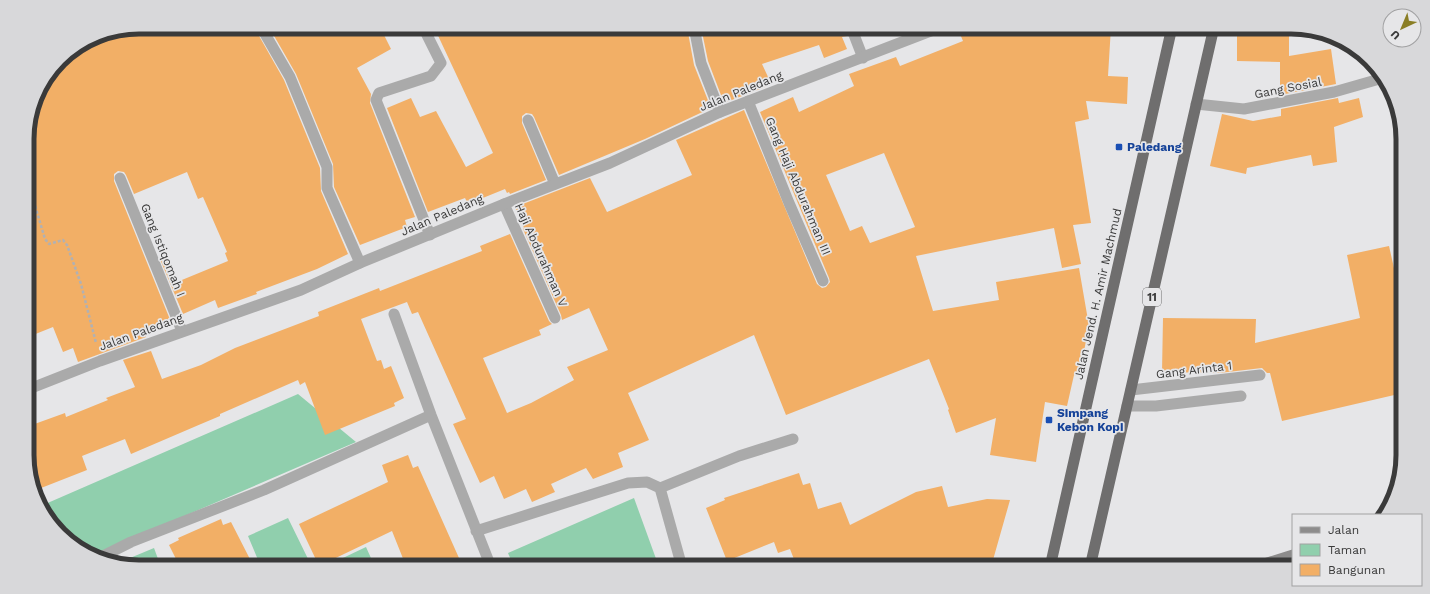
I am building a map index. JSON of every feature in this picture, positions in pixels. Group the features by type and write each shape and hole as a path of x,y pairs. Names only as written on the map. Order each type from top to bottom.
{"highway":[{"name":"Jalan Jend. H. Amir Machmud","path":"1052,560 1170,34"},
{"name":"11","path":"1092,560 1212,34"}],"main road":[{"path":"1278,560 1292,555"}],"street":[{"path":"265,34 290,77 327,167 327,188 360,263"},
{"path":"426,34 441,63 438,69 431,76 379,93 376,100 430,235"},
{"path":"695,34 701,63 720,112"},
{"path":"853,34 863,58"},
{"name":"Jalan Paledang","path":"34,387 182,331 301,290 360,263 504,204 610,163 720,112 923,34"},
{"name":"Gang Sosial","path":"1196,104 1244,110 1334,92 1377,80"},
{"name":"Gang Haji Abdurahman III","path":"748,101 788,203 823,281"},
{"path":"528,120 555,184"},
{"name":"Gang Istiqomah I","path":"120,178 182,331"},
{"name":"Haji Abdurahman V","path":"504,204 555,318"},
{"path":"394,314 430,415 488,560"},
{"name":"Gang Arinta 1","path":"1131,390 1260,375"},
{"path":"1127,406 1156,406 1241,396"},
{"path":"106,554 131,542 264,490 430,415"},
{"path":"476,531 628,483 647,482 660,488 739,456 793,439"},
{"path":"660,488 680,560"}],"path":[{"path":"34,202 45,239 49,244 63,240 67,245 81,284 100,361"}],"green space":[{"path":"298,394 356,442 101,552 81,542 70,534 60,524 46,503"},
{"path":"634,498 656,560 511,560 508,553"},
{"path":"288,518 309,560 258,560 248,536"},
{"path":"366,547 372,560 339,560"},
{"path":"154,548 158,560 139,560 127,559"}],"building":[{"path":"258,34 284,80 320,168 321,191 348,254 317,269 256,292 257,294 218,308 215,300 183,314 160,259 167,257 177,282 228,261 225,253 227,252 203,197 198,199 187,172 134,194 124,172 118,171 114,174 114,181 171,322 144,333 146,337 78,362 73,348 63,352 53,327 34,335 34,132 42,99 56,75 70,60 87,48 99,42 125,35"},
{"path":"273,34 384,34 391,49 357,68 371,94 370,103 415,217 405,220 407,227 360,245 334,187 333,164 296,74"},
{"path":"437,34 688,34 694,65 711,108 645,139 559,175 534,117 532,114 526,113 522,116 522,123 546,180 510,194 509,192 507,193 505,189 468,204 465,198 428,212 387,108 411,98 420,117 436,111 466,167 493,153"},
{"path":"702,34 846,34 847,36 842,37 847,49 824,58 819,45 762,64 769,79 765,87 724,103 708,61"},
{"path":"960,34 1111,34 1108,76 1128,77 1127,104 1086,101 1089,119 1075,122 1091,223 1073,225 1081,264 1062,268 1054,228 916,256 933,311 999,300 996,282 1079,268 1089,326 1079,376 1074,375 1067,406 1045,402 1036,462 990,455 996,418 956,433 948,410 949,409 929,359 786,415 754,335 628,393 649,440 618,453 623,467 593,479 586,468 551,484 555,492 532,502 526,489 504,499 494,476 480,483 453,424 466,419 418,312 412,314 407,302 361,319 377,361 381,360 384,369 391,366 404,398 394,403 395,406 325,435 305,382 300,385 298,380 220,414 220,416 131,454 125,439 82,456 87,470 40,488 34,462 34,424 65,413 66,417 108,400 106,398 135,387 123,360 151,351 162,379 201,365 235,348 319,316 318,312 379,288 380,291 482,251 480,246 510,234 549,321 552,324 539,330 541,335 483,358 507,413 531,403 574,380 567,367 608,350 589,308 562,320 515,207 590,178 607,212 692,175 676,140 744,110 817,284 822,288 826,287 830,282 829,278 760,112 793,97 799,112 854,86 849,74 896,57 900,66 963,41","holes":["884,153 915,227 870,243 862,226 850,231 826,175"]},
{"path":"1237,34 1289,34 1289,56 1331,49 1336,84 1280,95 1280,62 1237,61"},
{"path":"1338,98 1339,103 1359,98 1363,117 1334,127 1337,162 1313,166 1311,155 1247,168 1246,174 1210,166 1222,114 1253,121 1281,116 1281,109"},
{"path":"1389,246 1396,277 1396,395 1282,421 1270,373 1267,373 1262,368 1219,373 1162,372 1163,318 1256,319 1255,343 1360,318 1347,255"},
{"path":"408,455 413,468 418,466 460,560 404,560 392,531 332,560 316,560 299,524 388,482 382,465"},
{"path":"799,473 803,485 810,483 818,509 841,502 850,525 916,492 942,486 948,507 987,499 1010,500 993,560 794,560 790,549 778,553 774,542 727,560 706,508 725,500 724,498"},
{"path":"221,519 223,525 231,522 250,560 176,560 169,545 179,540 178,538"}],"place":[{"name":"Paledang","path":"1119,147"},
{"name":"Simpang Kebon Kopi","path":"1049,420"}]}
